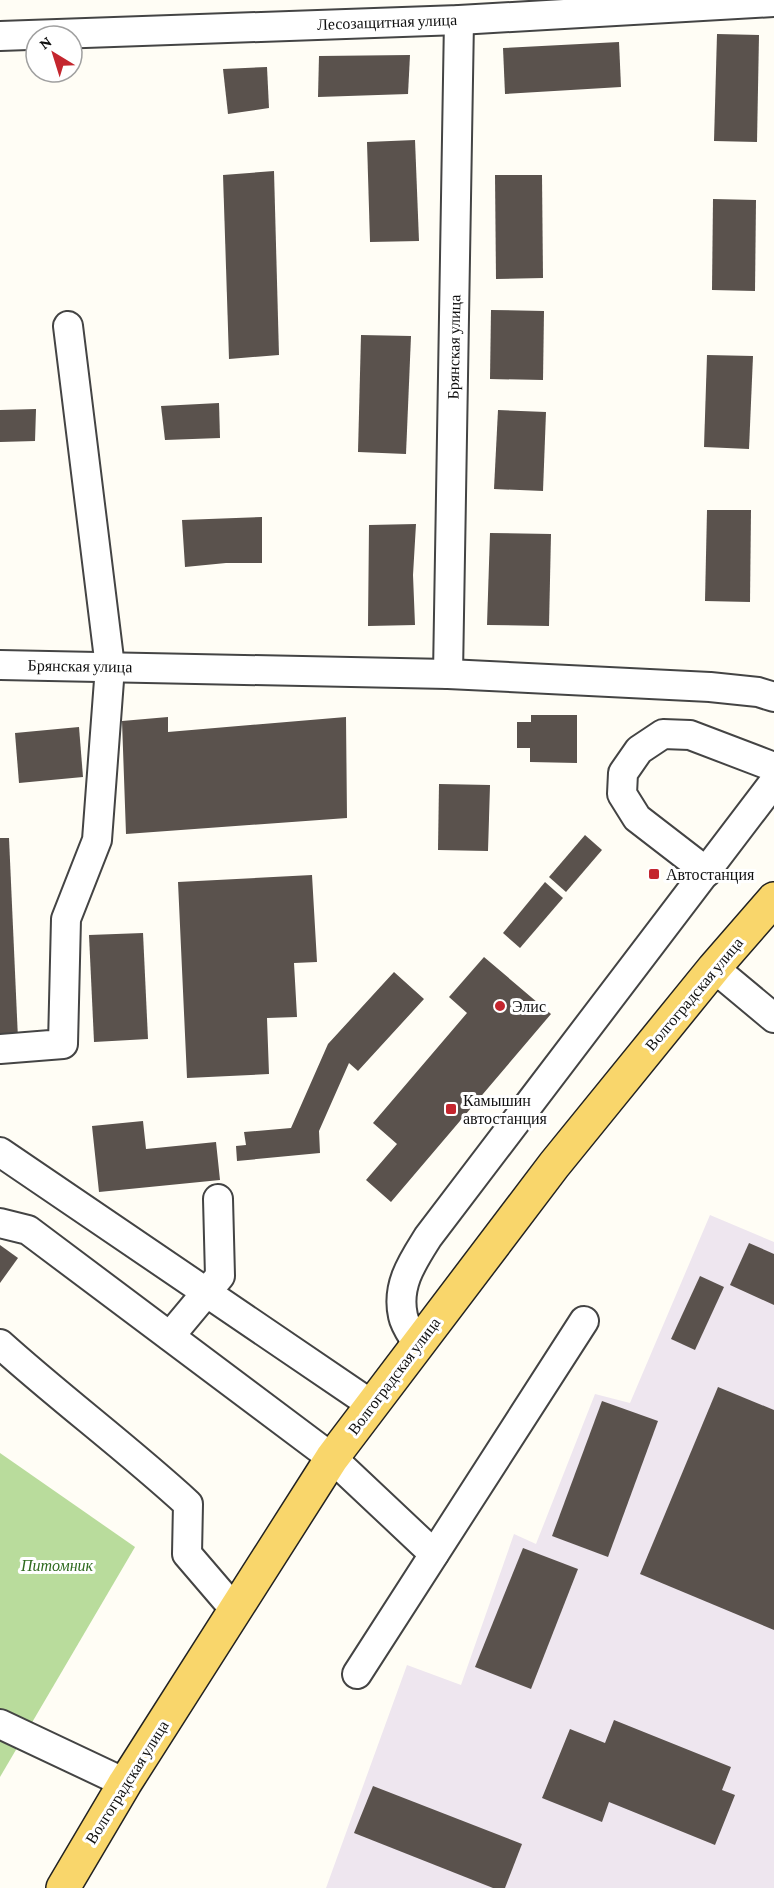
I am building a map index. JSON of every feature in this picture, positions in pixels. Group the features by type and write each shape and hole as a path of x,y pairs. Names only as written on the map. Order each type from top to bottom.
{"main road":[{"name":"Волгоградская улица","path":"63,1888 125,1783 332,1458 554,1165 714,968 774,899"}],"street":[{"name":"Лесозащитная улица","path":"0,36 459,20 774,2"},
{"name":"Брянская улица","path":"448,674 459,20"},
{"path":"0,1049 63,1044 66,919 97,840 110,667 68,326"},
{"name":"Брянская улица","path":"0,664 448,674 710,687 758,692 774,698"},
{"path":"707,872 637,818 622,795 623,773 639,750 663,734 690,735 774,767"},
{"path":"418,1345 403,1318 401,1298 408,1268 428,1237 774,782"},
{"path":"714,968 774,1018"},
{"path":"0,1152 372,1406"},
{"path":"170,1336 220,1276 218,1199"},
{"path":"0,1223 28,1230 332,1458 434,1554"},
{"path":"357,1674 584,1321"},
{"path":"0,1344 47,1386 141,1461 188,1504 187,1554 235,1610"},
{"path":"0,1724 125,1783"}],"shaded area":[{"path":"710,1215 774,1242 774,1888 326,1888 407,1665 461,1685 514,1534 536,1544 595,1394 630,1403"}],"green space":[{"name":"Питомник","path":"0,1453 135,1547 0,1777"}],"building":[{"path":"717,34 759,35 757,142 714,141"},
{"path":"619,42 621,87 505,94 503,48"},
{"path":"410,55 408,94 318,97 319,56"},
{"path":"267,67 269,108 228,114 223,69"},
{"path":"415,140 419,241 370,242 367,142"},
{"path":"274,171 279,355 229,359 223,175"},
{"path":"495,175 542,175 543,278 496,279"},
{"path":"713,199 756,200 755,291 712,290"},
{"path":"491,310 544,311 543,380 490,379"},
{"path":"361,335 411,336 406,454 358,452"},
{"path":"707,355 753,356 749,449 704,447"},
{"path":"219,403 220,438 165,440 161,406"},
{"path":"36,409 35,441 0,442 0,410"},
{"path":"498,410 546,412 543,491 494,489"},
{"path":"707,510 751,510 750,602 705,601"},
{"path":"262,517 262,563 226,563 185,567 182,520"},
{"path":"416,524 413,575 415,625 368,626 369,525"},
{"path":"490,533 551,534 549,626 487,625"},
{"path":"531,715 577,715 577,763 530,762 530,748 517,748 517,722 531,722"},
{"path":"168,717 168,732 346,717 347,818 126,834 122,721"},
{"path":"79,727 83,777 19,783 15,733"},
{"path":"439,784 490,785 488,851 438,850"},
{"path":"585,835 602,850 566,892 549,877"},
{"path":"0,838 9,838 18,1039 0,1040"},
{"path":"312,875 317,962 294,963 297,1017 267,1018 269,1074 187,1078 178,882"},
{"path":"545,882 563,898 520,948 503,933"},
{"path":"143,933 148,1039 94,1042 89,935"},
{"path":"484,957 551,1014 391,1202 366,1180 397,1144 373,1123 467,1013 449,997"},
{"path":"394,972 424,999 358,1071 349,1063 319,1131 320,1153 237,1161 236,1146 246,1145 244,1132 291,1128 328,1044"},
{"path":"143,1121 146,1149 216,1142 220,1180 99,1192 92,1126"},
{"path":"749,1243 774,1254 774,1305 730,1285"},
{"path":"0,1245 18,1258 0,1283"},
{"path":"700,1276 724,1287 695,1350 671,1339"},
{"path":"718,1387 774,1410 774,1630 640,1574"},
{"path":"602,1401 658,1421 608,1557 552,1536"},
{"path":"523,1548 578,1569 531,1689 475,1667"},
{"path":"614,1720 731,1767 722,1790 735,1795 715,1845 609,1802 602,1822 542,1798 570,1729 605,1743"},
{"path":"373,1786 522,1844 505,1888 493,1888 354,1833"}],"place":[{"name":"Автостанция","path":"654,874"},
{"name":"Элис","path":"500,1006"},
{"name":"Камышин автостанция","path":"451,1109"}]}
